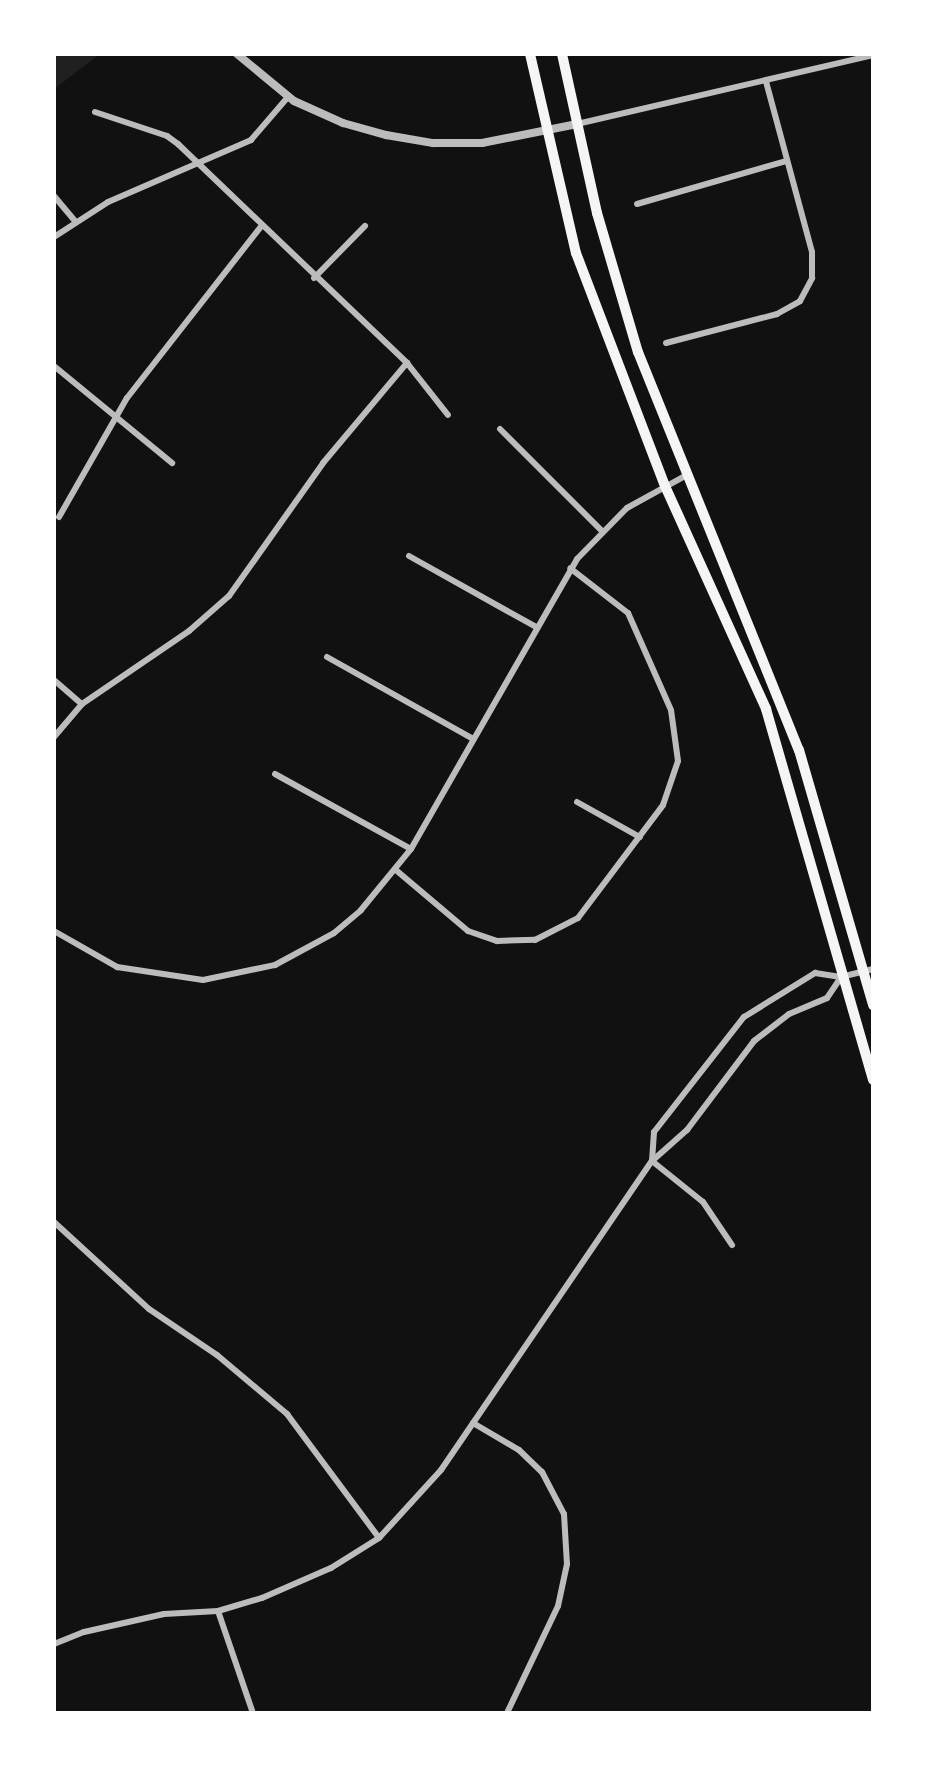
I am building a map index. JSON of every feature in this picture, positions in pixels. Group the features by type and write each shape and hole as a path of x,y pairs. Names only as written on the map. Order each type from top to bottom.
{"main road":[{"path":"530,54 576,253 665,486 766,709 873,1080"},
{"path":"562,54 613,278 685,476 799,750 868,970 873,1005"}],"street":[{"path":"237,54 288,97 343,123 433,143 482,143 547,131 873,55"},
{"path":"666,343 777,314 800,301 812,278 812,252 766,81"},
{"path":"54,237 108,202 251,140 288,97"},
{"path":"95,112 167,136 260,228 407,363 448,415"},
{"path":"637,204 786,161"},
{"path":"54,196 76,222"},
{"path":"314,278 365,226"},
{"path":"59,517 116,414 260,228"},
{"path":"54,737 82,704 189,631 229,596 323,463 407,363"},
{"path":"54,366 172,463"},
{"path":"500,429 602,531"},
{"path":"54,931 96,958 140,973 181,979 230,977 275,965 317,945 361,910 397,871 570,568 602,531 665,486 685,476"},
{"path":"409,556 536,627"},
{"path":"397,871 468,931 523,943 559,932 578,918 640,837 671,790 678,761 675,723 636,624 618,602 570,568"},
{"path":"327,657 473,739"},
{"path":"54,680 82,704"},
{"path":"275,774 411,849"},
{"path":"577,802 640,837"},
{"path":"652,1161 654,1132 718,1044 744,1017 776,993 815,973 841,977 868,970"},
{"path":"54,1644 84,1632 164,1614 218,1611 331,1568 379,1538 441,1470 652,1161 687,1130 754,1041 789,1014 827,998 841,977"},
{"path":"652,1161 703,1202 732,1245"},
{"path":"54,1222 149,1309 217,1355 287,1414 379,1538"},
{"path":"473,1423 535,1465 564,1514 567,1564 558,1606 507,1713"},
{"path":"218,1611 253,1713"}],"shaded area":[{"path":"54,54 100,54 54,89"}]}
